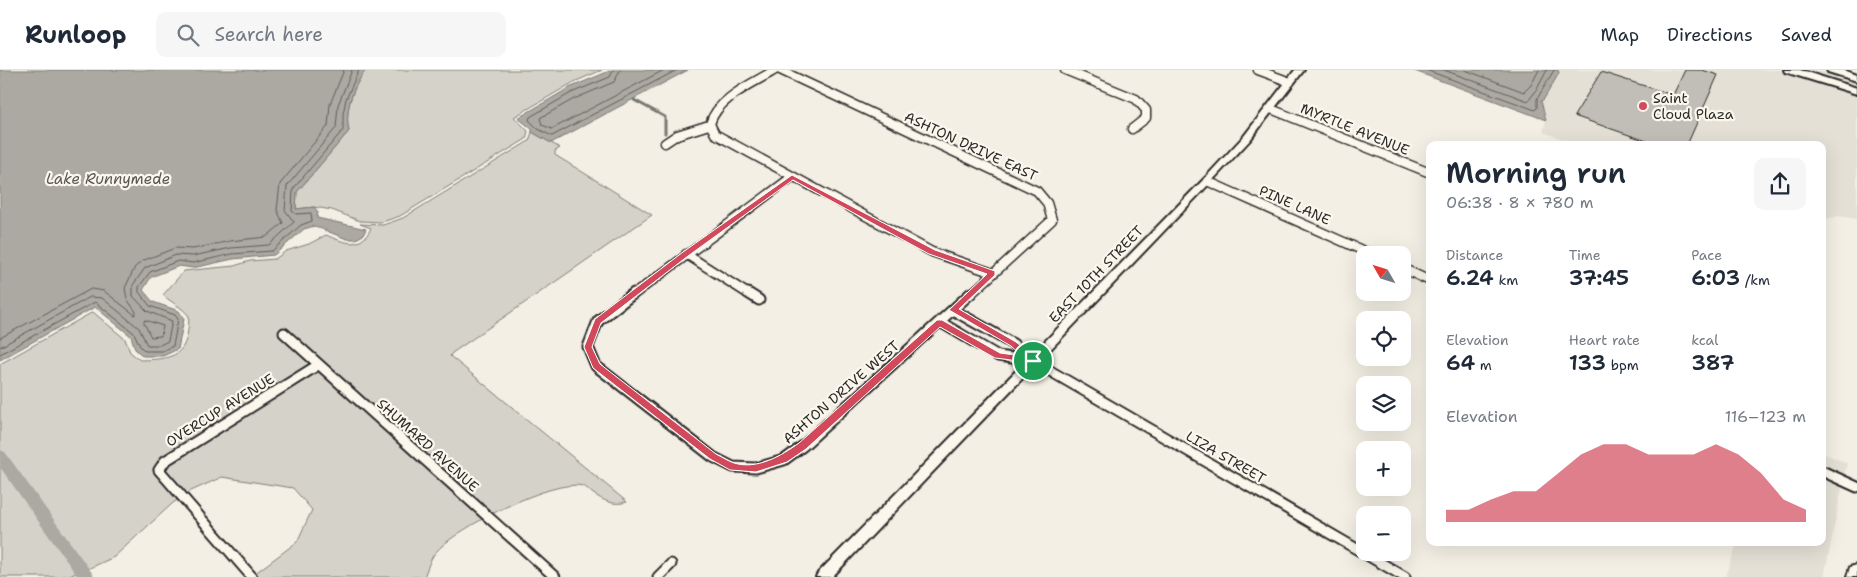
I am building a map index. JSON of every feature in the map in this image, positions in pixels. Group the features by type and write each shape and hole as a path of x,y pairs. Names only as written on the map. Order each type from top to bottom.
{"main road":[{"path":"1789,70 1857,91"},
{"path":"1832,70 1857,78"}],"street":[{"path":"775,70 720,105 711,115 709,125 714,133 721,139 932,252 992,273"},
{"name":"ASHTON DRIVE EAST","path":"780,70 1037,191 1047,203 1052,220 940,322"},
{"path":"1065,70 1136,99 1146,110 1146,118 1132,129"},
{"path":"1258,70 1290,82"},
{"name":"EAST 10TH STREET","path":"822,577 1207,181 1271,108 1300,70"},
{"name":"MYRTLE AVENUE","path":"1271,108 1426,171"},
{"path":"665,143 678,135 709,125"},
{"name":"ASHTON DRIVE WEST","path":"792,177 598,321 588,347 596,366 713,456 734,467 756,468 784,460 803,446 940,322"},
{"name":"PINE LANE","path":"1207,181 1356,248"},
{"path":"686,254 759,300"},
{"path":"1411,272 1426,279"},
{"path":"953,310 1014,344 1033,361"},
{"path":"940,322 998,356 1033,361"},
{"name":"SHUMARD AVENUE","path":"284,333 555,577"},
{"name":"LIZA STREET","path":"1033,361 1405,577"},
{"name":"OVERCUP AVENUE","path":"252,577 158,470 165,461 318,365"},
{"path":"1826,473 1857,487"},
{"path":"658,577 671,564"}],"shaded area":[{"path":"366,70 602,70 574,82 514,117 528,131 526,139 400,216 382,222 360,221 332,210 314,207 296,209 297,192 349,131 348,115 351,99 357,83"},
{"path":"1558,70 1782,70 1857,93 1857,219 1838,216 1826,219 1826,141 1568,141 1543,132 1546,120 1541,101 1545,99"},
{"path":"1806,70 1838,74 1857,80 1857,88 1806,73"},
{"path":"532,132 560,148 555,151 555,155 652,215 450,356 627,502 609,502 596,496 583,486 569,486 528,497 482,519 446,543 433,555 424,577 250,577 297,542 312,510 293,488 222,477 191,491 173,503 114,557 79,573 59,577 0,577 0,364 93,312 125,339 130,352 140,360 163,358 178,353 186,340 189,316 163,295 184,271 234,266 250,261 275,259 286,251 309,244 326,235 345,242 357,242 367,235 371,228 360,224 383,225 403,218 529,141"},
{"path":"1826,454 1847,463 1824,577 1726,577 1736,546 1826,546"}],"water":[{"name":"Lake Runnymede","path":"0,70 366,70 357,83 351,99 348,115 349,131 297,192 296,209 314,207 318,212 317,218 366,229 363,235 356,239 347,239 314,226 304,229 274,255 233,259 193,268 179,266 151,277 143,290 153,302 179,311 184,319 178,349 163,356 143,356 135,349 131,336 95,307 0,360"},
{"path":"612,70 688,70 551,143 532,132 532,129 518,118 569,88"},
{"path":"1412,70 1558,70 1559,73 1541,101 1546,120"}],"building":[{"name":"Saint Cloud Plaza","path":"1685,70 1702,70 1718,75 1689,141 1646,141 1574,116 1601,72 1673,95"}],"waterway":[{"path":"634,100 665,117 665,133"},
{"path":"0,456 87,577"}],"place":[{"name":"Saint Cloud Plaza","path":"1643,106"}],"route":[{"path":"792,177 932,252 992,273 953,310 1014,344 1033,361 998,356 940,322 803,446 784,460 756,468 734,467 713,456 596,366 588,347 598,321 792,177"}]}
